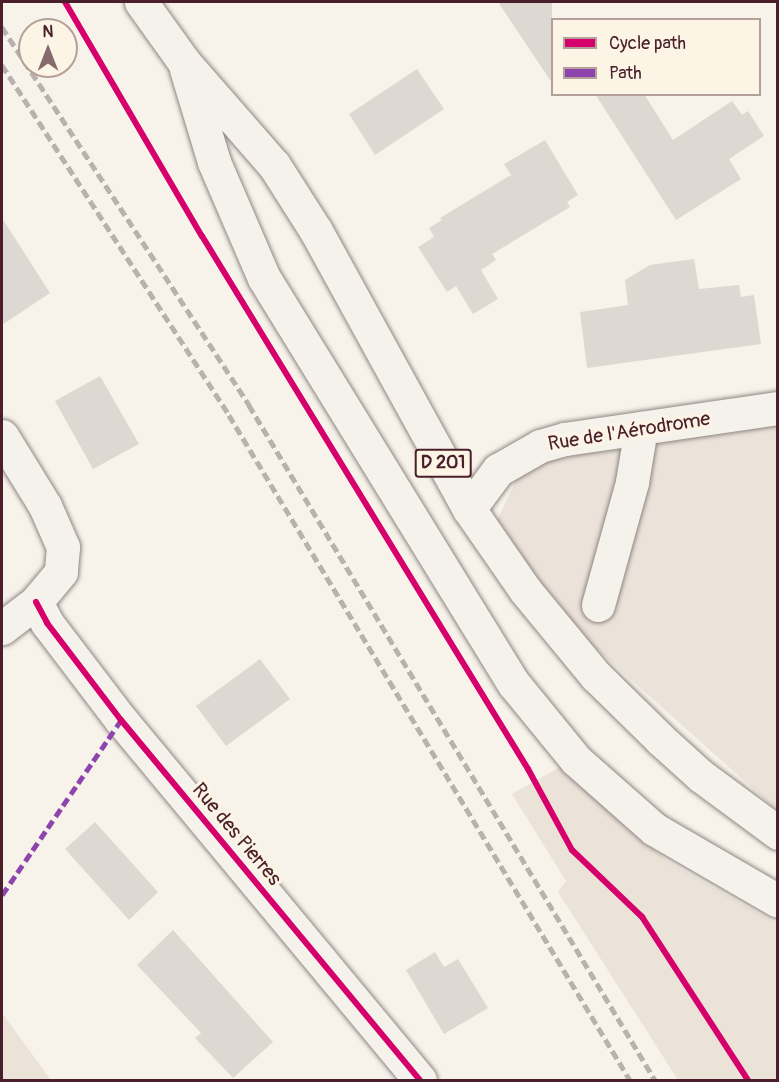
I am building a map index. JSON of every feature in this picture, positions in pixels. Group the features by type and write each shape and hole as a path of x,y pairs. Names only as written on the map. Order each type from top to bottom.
{"main road":[{"name":"D 201","path":"141,2 184,62 274,165 316,231 469,509 525,590 596,676 701,776 777,833"},
{"name":"D 201","path":"184,62 218,173 264,278 514,684 576,760 654,829 777,901"},
{"name":"Rue de l'Aérodrome","path":"469,509 498,470 529,451 565,439 777,408"},
{"path":"598,605 632,482 641,428"},
{"path":"2,436 45,506 63,547 61,572 36,602 2,628"},
{"name":"Rue des Pierres","path":"36,602 47,623 122,720 420,1080"}],"shaded area":[{"path":"777,397 777,810 564,620 495,525 539,431"},
{"path":"560,767 667,861 777,924 777,1080 678,1080 558,892 566,881 512,794"},
{"path":"2,1013 51,1080 2,1080"}],"building":[{"path":"498,2 552,2 551,82"},
{"path":"417,69 444,109 375,155 349,114"},
{"path":"596,96 645,96 673,140 732,101 742,115 748,111 764,136 729,159 741,179 676,220"},
{"path":"545,140 578,195 567,202 570,207 492,254 496,260 481,270 498,299 473,314 456,286 447,292 418,247 434,237 429,228 442,220 440,218 511,175 504,164"},
{"path":"2,218 50,293 2,325"},
{"path":"694,259 699,289 739,285 741,297 754,295 761,344 587,368 580,312 628,305 625,280 650,265"},
{"path":"100,376 139,444 93,469 55,401"},
{"path":"260,659 290,699 226,746 196,706"},
{"path":"95,822 158,892 129,920 65,849"},
{"path":"173,930 273,1042 233,1078 195,1038 201,1033 137,965"},
{"path":"435,952 444,967 458,959 488,1008 444,1034 406,970"}],"railway":[{"path":"2,27 249,405 655,1080"},
{"path":"2,65 229,415 630,1080"}],"marked path":[{"path":"2,895 121,720"}],"cycle path":[{"path":"65,2 202,236 528,769 572,850 642,917 748,1080"},
{"path":"36,602 47,623 121,720 420,1080"}]}
